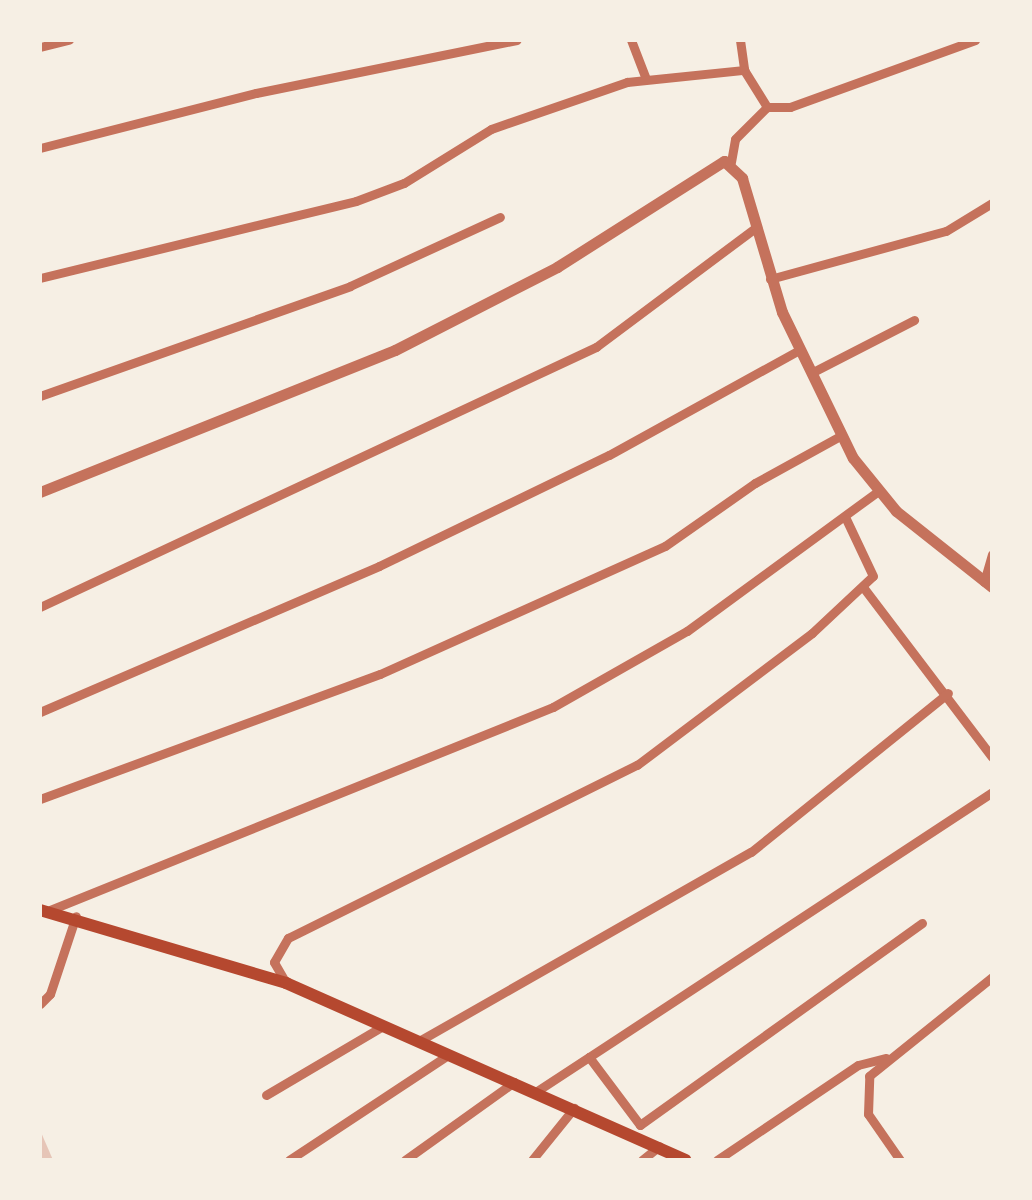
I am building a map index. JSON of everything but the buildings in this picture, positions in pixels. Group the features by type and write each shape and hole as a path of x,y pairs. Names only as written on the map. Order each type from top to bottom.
{"main road":[{"path":"45,910 76,916 286,983 686,1160"}],"street":[{"path":"40,47 69,40"},
{"path":"40,148 256,93 517,40"},
{"path":"631,40 646,79"},
{"path":"974,40 842,92 767,107 735,138 731,162 770,279 840,436 878,491 988,584"},
{"path":"743,41 744,70 767,107"},
{"path":"40,278 356,200 404,183 491,129 646,79 744,70"},
{"path":"40,492 395,350 558,268 700,173 731,162"},
{"path":"770,279 946,230 992,203"},
{"path":"40,396 350,286 500,217"},
{"path":"40,607 596,347 755,228"},
{"path":"811,373 914,320"},
{"path":"40,712 379,566 609,455 799,350"},
{"path":"40,799 380,674 665,546 756,483 840,436"},
{"path":"45,910 553,708 688,632 846,519 878,491"},
{"path":"286,983 274,962 288,938 637,764 862,587 873,576 872,565 846,519"},
{"path":"988,584 992,554"},
{"path":"862,587 948,692 992,757"},
{"path":"419,1041 751,852 948,692"},
{"path":"537,1092 992,792"},
{"path":"40,1004 50,994 76,916"},
{"path":"589,1058 640,1125 922,923"},
{"path":"900,1160 868,1114 869,1076 992,977"},
{"path":"266,1095 383,1026"},
{"path":"289,1160 448,1054"},
{"path":"717,1160 858,1064 888,1058"},
{"path":"404,1160 514,1082"},
{"path":"532,1160 574,1108"},
{"path":"642,1160 659,1146"}]}
